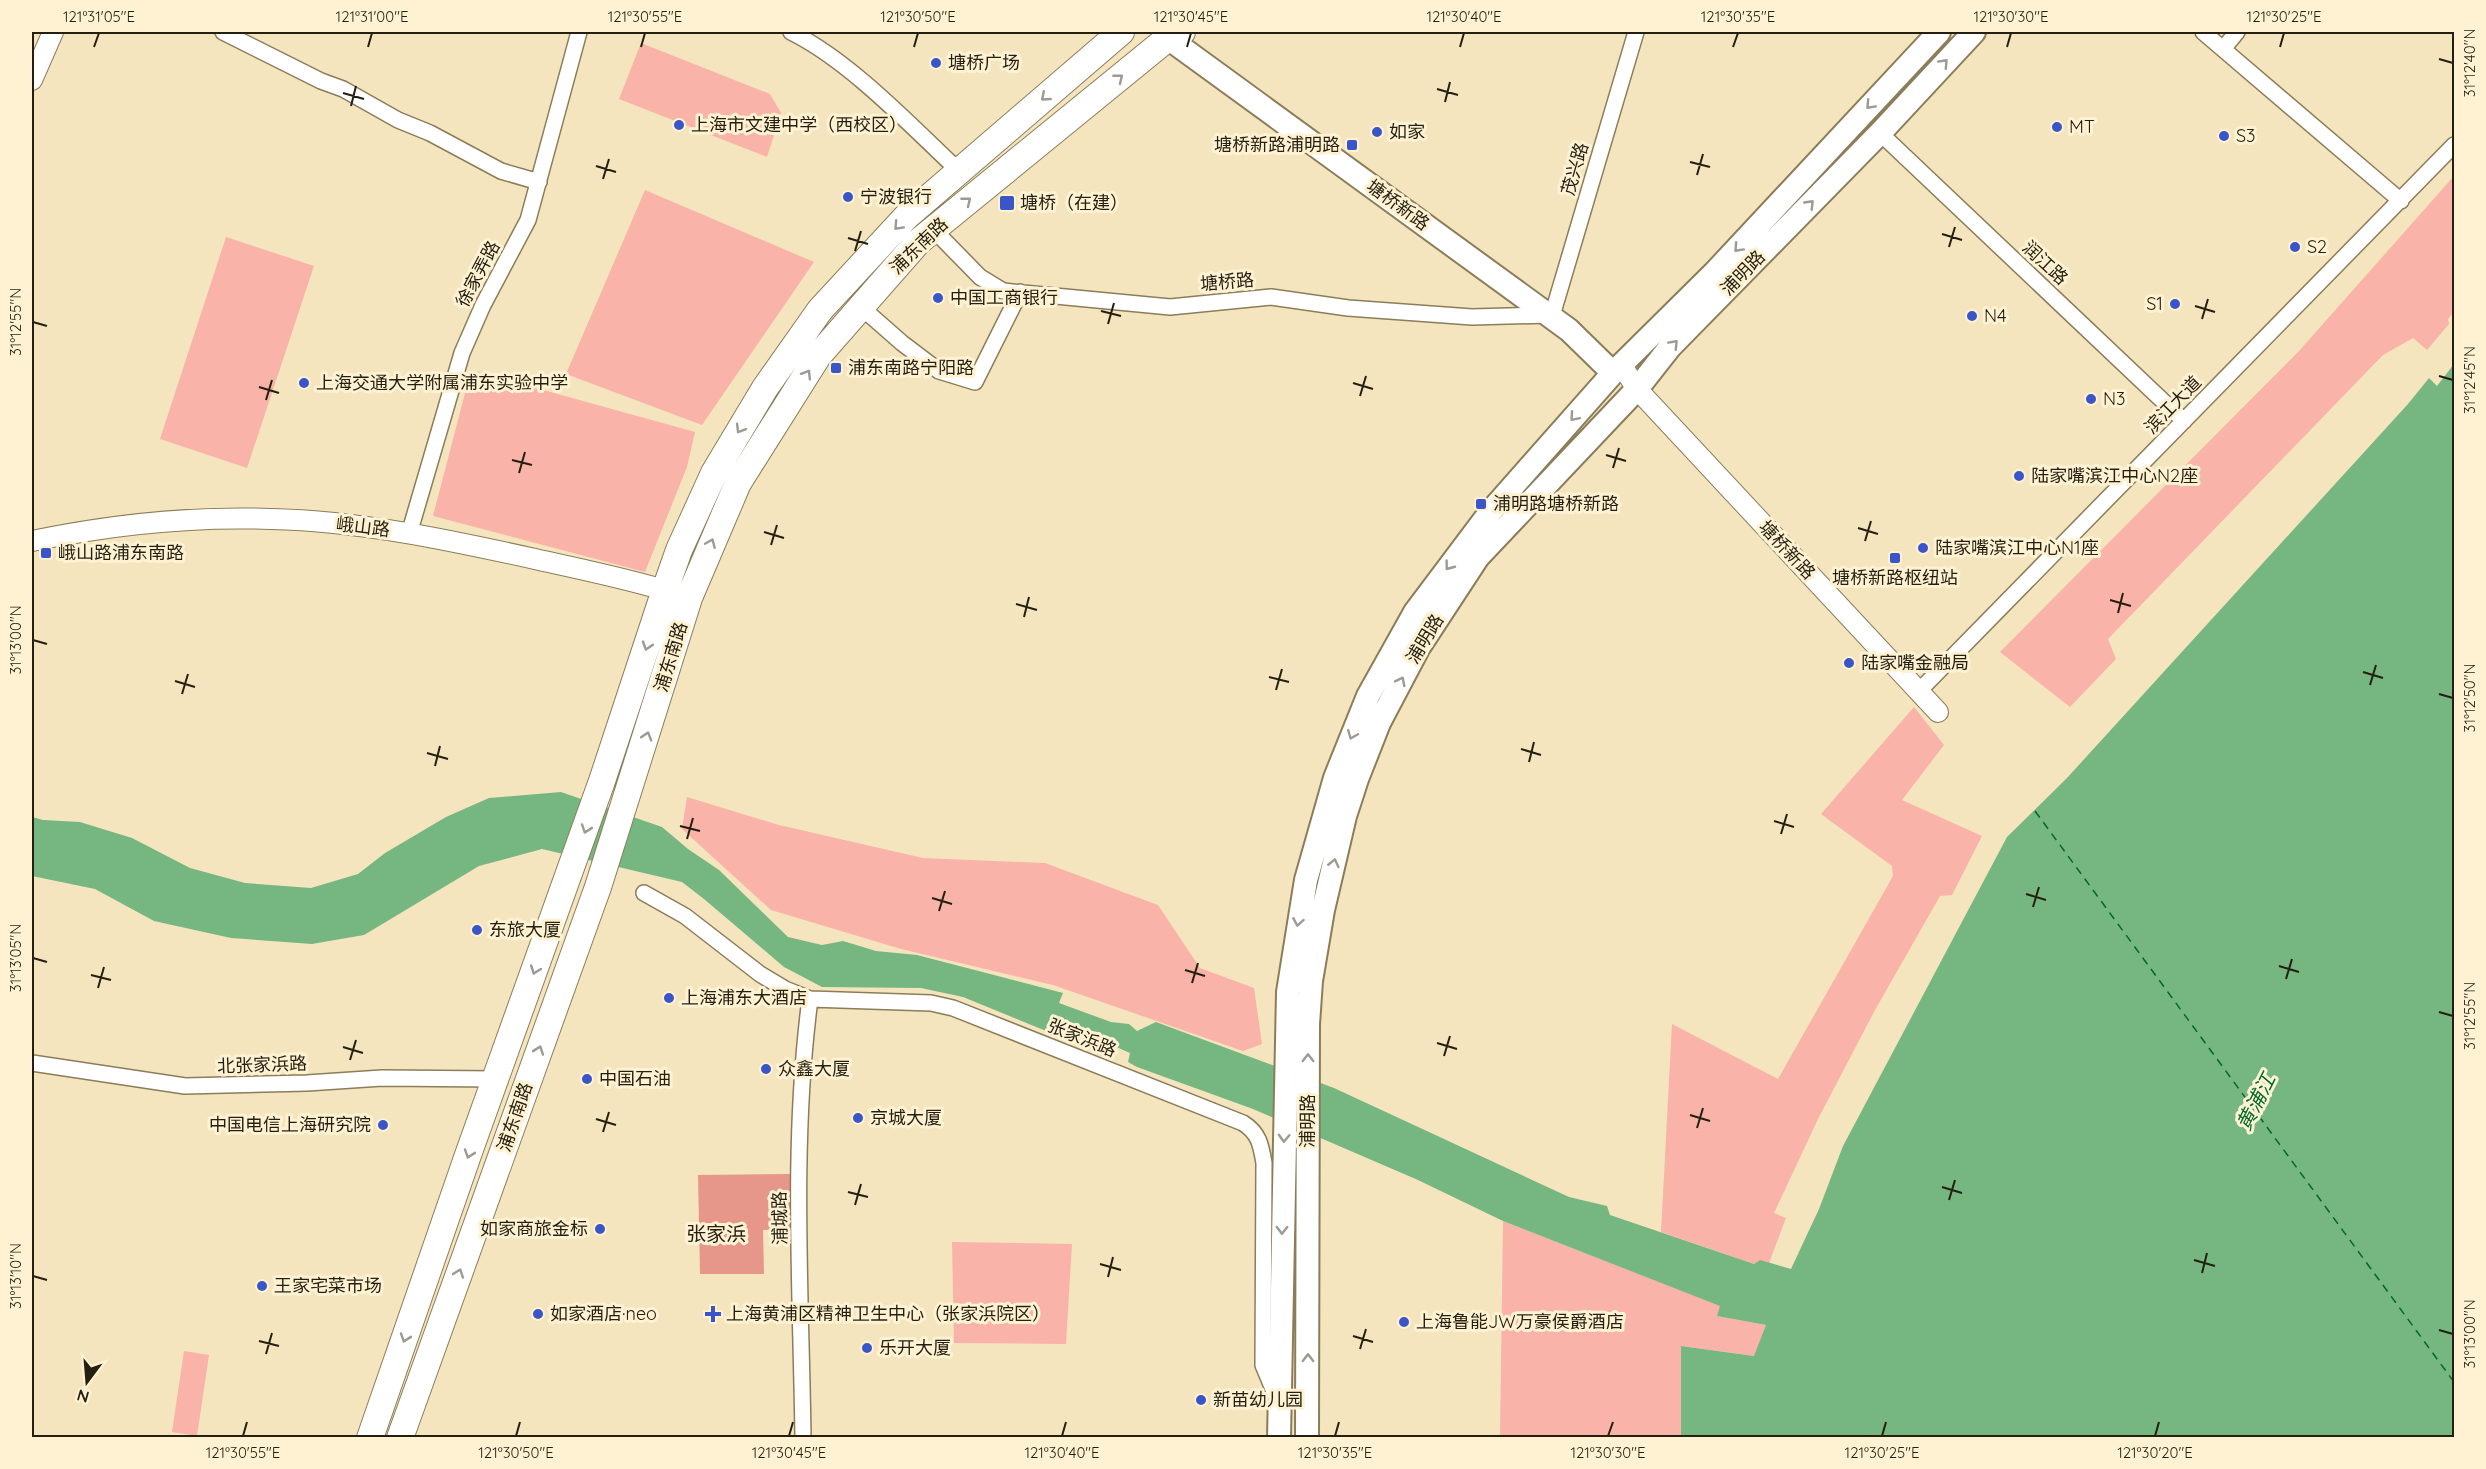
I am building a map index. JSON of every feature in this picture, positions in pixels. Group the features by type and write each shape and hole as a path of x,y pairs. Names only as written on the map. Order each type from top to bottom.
{"main road":[{"name":"浦东南路","path":"370,1437 569,876 679,550 714,473 765,388 820,310 906,217 1121,32"},
{"name":"浦明路","path":"1307,1437 1308,1180 1298,1021 1288,992 1306,880 1335,778 1368,696 1415,612 1491,511 1617,369 1715,273 1939,32"},
{"name":"浦明路","path":"1279,1437 1283,1171 1298,1021 1311,981 1323,910 1345,816 1379,723 1419,647 1478,557 1637,389 1670,347 1880,133 1974,32"},
{"name":"浦东南路","path":"400,1437 598,887 630,792 689,598 738,483 818,356 918,242 1172,33"},
{"name":"塘桥新路","path":"1172,33 1552,312 1569,330 1617,369"}],"street":[{"path":"32,80 54,32"},
{"path":"223,32 321,81 344,89 501,171 539,182"},
{"name":"徐家弄路","path":"409,534 462,353 483,305 524,228 539,182 579,32"},
{"path":"791,32 826,52 884,101 959,171"},
{"name":"茂兴路","path":"1552,312 1636,32"},
{"path":"2203,32 2401,201"},
{"path":"2223,49 2237,32"},
{"name":"润江路","path":"1880,133 2184,421"},
{"name":"滨江大道","path":"1919,691 2401,201 2454,144"},
{"name":"塘桥路","path":"933,229 980,277 1003,291 1170,307 1271,297 1348,308 1473,317 1552,312"},
{"path":"861,307 902,343 939,370 975,382 1020,292"},
{"name":"塘桥新路","path":"1617,369 1938,712"},
{"name":"峨山路","path":"32,541 167,522 237,519 305,520 409,534 506,552 665,590 689,598"},
{"name":"张家浜路","path":"644,893 685,916 760,974 785,989 810,999 931,1003 952,1008 1243,1123 1254,1130 1261,1144 1264,1163 1263,1365 1280,1404"},
{"name":"浦城路","path":"803,1437 800,1089 810,999"},
{"name":"北张家浜路","path":"32,1064 185,1086 284,1084 382,1078 496,1079"}],"shaded area":[{"path":"641,43 770,94 781,113 767,157 619,99"},
{"path":"2454,176 2454,312 2448,319 2449,324 2427,350 2413,338 2383,355 2108,639 2116,659 2070,707 2000,652 2299,351"},
{"path":"645,190 814,262 702,425 566,374"},
{"path":"226,237 314,266 247,468 160,439"},
{"path":"471,370 695,432 687,467 645,572 433,516"},
{"path":"1914,707 1944,745 1902,800 1982,836 1952,895 1940,896 1875,1010 1818,1119 1774,1213 1786,1218 1769,1263 1754,1264 1661,1232 1672,1024 1778,1079 1893,876 1892,866 1821,814"},
{"path":"687,797 779,825 923,858 1045,863 1158,905 1200,968 1254,988 1262,1044 1243,1051 1053,985 901,949 771,910 682,829"},
{"path":"792,1174 793,1229 763,1230 764,1274 700,1274 698,1175"},
{"path":"1503,1221 1721,1306 1717,1316 1766,1325 1755,1356 1681,1346 1681,1437 1500,1438"},
{"path":"952,1242 1072,1244 1066,1344 954,1343"},
{"path":"184,1351 209,1355 197,1436 172,1432"}],"water":[{"name":"黄浦江","path":"2454,364 2454,1437 1681,1437 1681,1346 1754,1356 1766,1325 1717,1316 1720,1306 1503,1221 1418,1180 1253,1109 1137,1067 1128,1062 1130,1053 1064,1024 1051,1033 963,997 921,988 822,987 784,967 682,882 542,849 479,866 364,935 312,944 231,938 154,921 95,889 32,876 32,817 43,820 80,822 132,838 190,868 245,883 311,888 358,874 385,853 446,817 489,798 561,792 662,827 688,849 719,870 788,937 822,945 843,941 876,951 917,955 1063,993 1059,1003 1111,1022 1129,1024 1137,1031 1156,1022 1334,1088 1569,1197 1607,1206 1610,1215 1754,1264 1760,1260 1791,1269 1819,1209 1843,1146 2007,837 2067,778 2408,404 2429,378 2437,386"}],"ferry route":[{"path":"2035,811 2454,1382"}],"place":[{"name":"塘桥广场","path":"936,63"},
{"name":"上海市文建中学（西校区）","path":"679,125"},
{"name":"MT","path":"2057,127"},
{"name":"如家","path":"1377,132"},
{"name":"S3","path":"2224,136"},
{"name":"塘桥新路浦明路","path":"1352,145"},
{"name":"宁波银行","path":"848,197"},
{"name":"塘桥（在建）","path":"1007,203"},
{"name":"S2","path":"2295,247"},
{"name":"中国工商银行","path":"938,298"},
{"name":"S1","path":"2175,304"},
{"name":"N4","path":"1972,316"},
{"name":"浦东南路宁阳路","path":"836,368"},
{"name":"上海交通大学附属浦东实验中学","path":"304,383"},
{"name":"N3","path":"2091,399"},
{"name":"陆家嘴滨江中心N2座","path":"2019,476"},
{"name":"浦明路塘桥新路","path":"1481,504"},
{"name":"陆家嘴滨江中心N1座","path":"1923,548"},
{"name":"峨山路浦东南路","path":"46,553"},
{"name":"塘桥新路枢纽站","path":"1895,558"},
{"name":"陆家嘴金融局","path":"1849,663"},
{"name":"东旅大厦","path":"477,930"},
{"name":"上海浦东大酒店","path":"669,998"},
{"name":"众鑫大厦","path":"766,1069"},
{"name":"中国石油","path":"587,1079"},
{"name":"京城大厦","path":"858,1118"},
{"name":"中国电信上海研究院","path":"383,1125"},
{"name":"如家商旅金标","path":"600,1229"},
{"name":"王家宅菜市场","path":"262,1286"},
{"name":"如家酒店·neo","path":"538,1314"},
{"name":"上海黄浦区精神卫生中心（张家浜院区）","path":"713,1314"},
{"name":"上海鲁能JW万豪侯爵酒店","path":"1404,1322"},
{"name":"乐开大厦","path":"867,1348"},
{"name":"新苗幼儿园","path":"1201,1400"}],"district":[{"name":"张家浜","path":"716,1234"}]}
